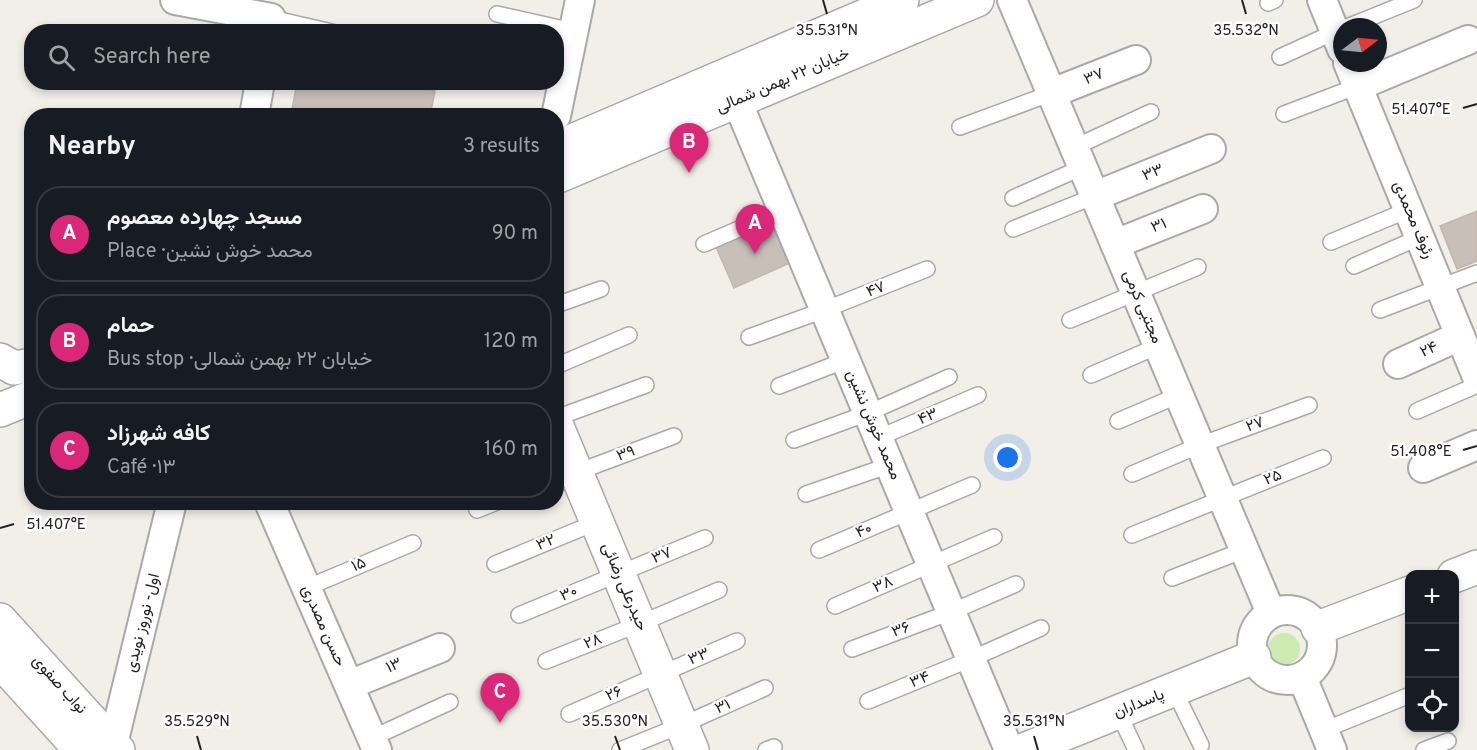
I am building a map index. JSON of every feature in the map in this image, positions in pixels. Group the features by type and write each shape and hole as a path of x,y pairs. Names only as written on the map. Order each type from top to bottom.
{"street":[{"path":"175,0 272,17"},
{"path":"564,76 580,0"},
{"name":"خیابان ۲۲ بهمن شمالی","path":"564,144 872,6 902,0"},
{"name":"خیابان ۲۲ بهمن شمالی","path":"564,174 977,0"},
{"name":"مجتبی کرمی","path":"1012,0 1271,613"},
{"path":"1322,0 1333,20"},
{"path":"1353,75 1468,40"},
{"name":"۳۷","path":"1052,93 1136,60"},
{"name":"رئوف محمدی","path":"1353,75 1441,288 1469,333 1477,377"},
{"path":"255,108 259,90"},
{"path":"558,108 561,90"},
{"name":"محمد خوش نشین","path":"737,101 1009,750"},
{"name":"۳۳","path":"1095,196 1211,149"},
{"name":"۳۱","path":"1115,243 1203,209"},
{"name":"۲۴","path":"1398,364 1469,333"},
{"path":"0,360 14,368 24,366"},
{"path":"0,410 24,400"},
{"path":"1423,468 1477,445"},
{"name":"حیدرعلی رضائی","path":"567,476 597,522 687,738"},
{"name":"اول- نوروز نویدی","path":"116,747 170,510"},
{"name":"حسن مصدری","path":"272,510 374,744"},
{"path":"1459,574 1477,567"},
{"path":"1318,628 1405,595"},
{"path":"1293,610 1303,613 1312,619 1318,628 1322,639 1319,662 1302,678 1279,680 1268,675 1254,657 1253,637 1263,619 1271,613 1293,610"},
{"name":"نواب صفوی","path":"0,620 116,747"},
{"name":"۱۳","path":"349,685 440,648"},
{"name":"پاسداران","path":"1024,750 1254,657"},
{"name":"نواب صفوی","path":"0,661 81,750"},
{"path":"1302,678 1328,740"}],"lane":[{"path":"1375,18 1414,0"},
{"path":"497,14 542,24"},
{"path":"272,17 300,24"},
{"path":"564,29 573,31"},
{"path":"1280,57 1333,37"},
{"path":"1284,114 1353,75"},
{"path":"960,127 1052,93"},
{"path":"1013,198 1151,112"},
{"path":"1013,229 1095,196"},
{"path":"704,244 783,210"},
{"path":"1331,242 1408,210"},
{"path":"1354,266 1420,237"},
{"path":"1070,320 1198,267"},
{"name":"۴۷","path":"749,337 927,269"},
{"path":"1380,310 1477,273"},
{"path":"564,302 601,289"},
{"path":"564,363 629,335"},
{"path":"1091,375 1158,346"},
{"path":"779,386 846,360"},
{"path":"794,440 873,426 949,377"},
{"path":"564,415 646,385"},
{"path":"1417,411 1477,385"},
{"name":"۴۳","path":"873,426 978,395"},
{"path":"1118,421 1179,395"},
{"name":"۲۷","path":"1200,445 1309,405"},
{"name":"۳۹","path":"567,476 674,436"},
{"path":"1132,474 1200,445"},
{"name":"۲۵","path":"1222,498 1323,458"},
{"path":"806,494 890,465"},
{"name":"۴۰","path":"819,550 972,485"},
{"path":"1132,535 1222,498"},
{"name":"۳۲","path":"495,564 597,522"},
{"path":"931,564 994,537"},
{"name":"۳۷","path":"618,574 705,538"},
{"name":"۱۵","path":"306,588 412,543"},
{"path":"1172,578 1244,550"},
{"name":"۳۸","path":"835,606 931,564"},
{"name":"۳۰","path":"519,615 618,574"},
{"path":"951,612 1016,584"},
{"name":"۲۸","path":"546,660 719,590"},
{"name":"۳۶","path":"852,649 951,612"},
{"name":"۳۴","path":"868,701 1041,628"},
{"name":"۳۳","path":"660,673 737,641"},
{"name":"۲۶","path":"569,714 660,673"},
{"name":"۳۱","path":"687,738 765,688"},
{"path":"1174,690 1201,745"},
{"path":"1328,740 1405,698"},
{"path":"374,744 450,702"},
{"path":"1118,712 1136,750"},
{"path":"620,750 687,738"},
{"path":"1424,750 1448,741"}],"green space":[{"path":"1284,633 1296,637 1300,649 1296,661 1284,665 1272,661 1268,649 1272,637"}],"building":[{"path":"296,90 435,91 432,108 292,108"},
{"path":"1477,211 1477,261 1457,269 1440,226"},
{"path":"777,220 794,261 734,288 716,247"}],"place":[{"name":"حمام","path":"689,173"},
{"name":"مسجد چهارده معصوم","path":"755,254"},
{"name":"کافه شهرزاد","path":"500,723"}]}
